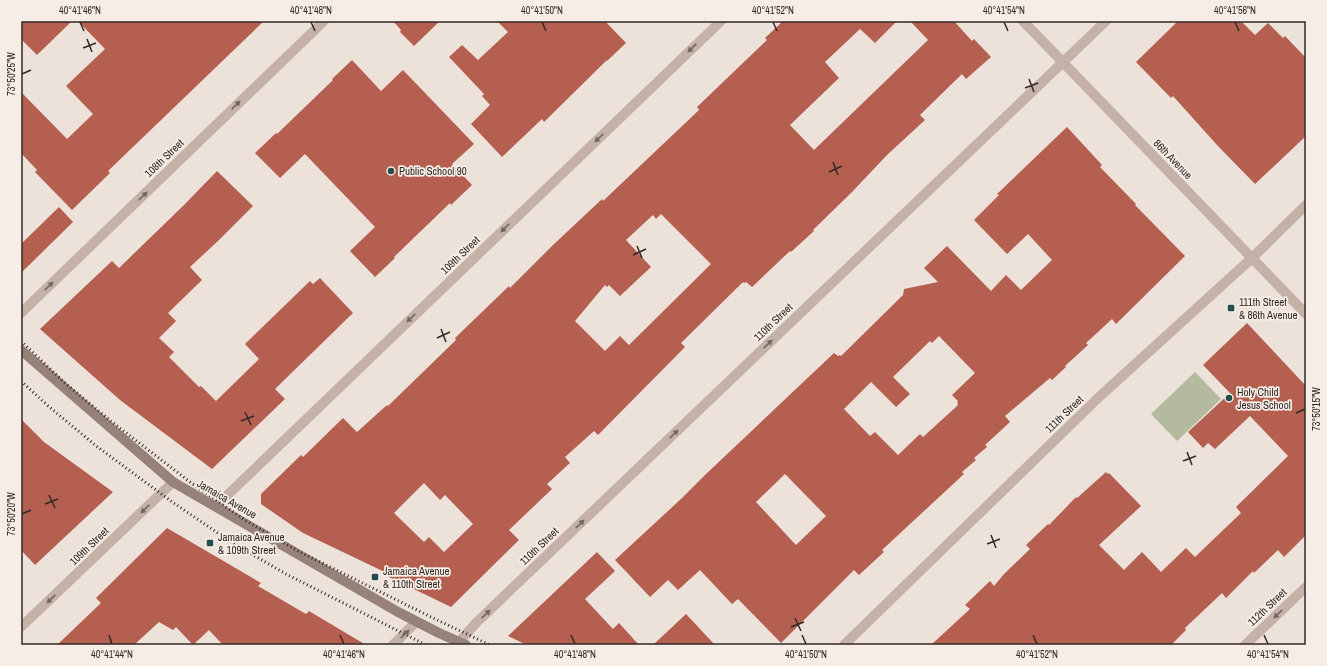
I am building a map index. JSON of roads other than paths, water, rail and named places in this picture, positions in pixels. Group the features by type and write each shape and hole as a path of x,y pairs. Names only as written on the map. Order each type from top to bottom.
{"main road":[{"name":"Jamaica Avenue","path":"21,350 173,482 416,622 462,643"}],"street":[{"name":"108th Street","path":"21,313 324,21"},
{"name":"109th Street","path":"216,506 721,21"},
{"name":"86th Avenue","path":"1023,21 1306,314"},
{"name":"110th Street","path":"462,643 476,623 1106,21"},
{"name":"111th Street","path":"844,645 1098,398 1252,258 1306,205"},
{"name":"109th Street","path":"21,627 173,482"},
{"name":"112th Street","path":"1246,645 1306,587"},
{"path":"393,645 416,622"}],"railway":[{"path":"21,341 66,384 112,422 190,482 245,520 298,551 490,645"},
{"path":"21,381 95,445 175,504 231,542 286,574 426,645"}],"place":[{"name":"Public School 90","path":"391,171"},
{"name":"111th Street & 86th Avenue","path":"1231,308"},
{"name":"Holy Child Jesus School","path":"1229,398"},
{"name":"Jamaica Avenue & 109th Street","path":"210,543"},
{"name":"Jamaica Avenue & 110th Street","path":"375,577"}]}
